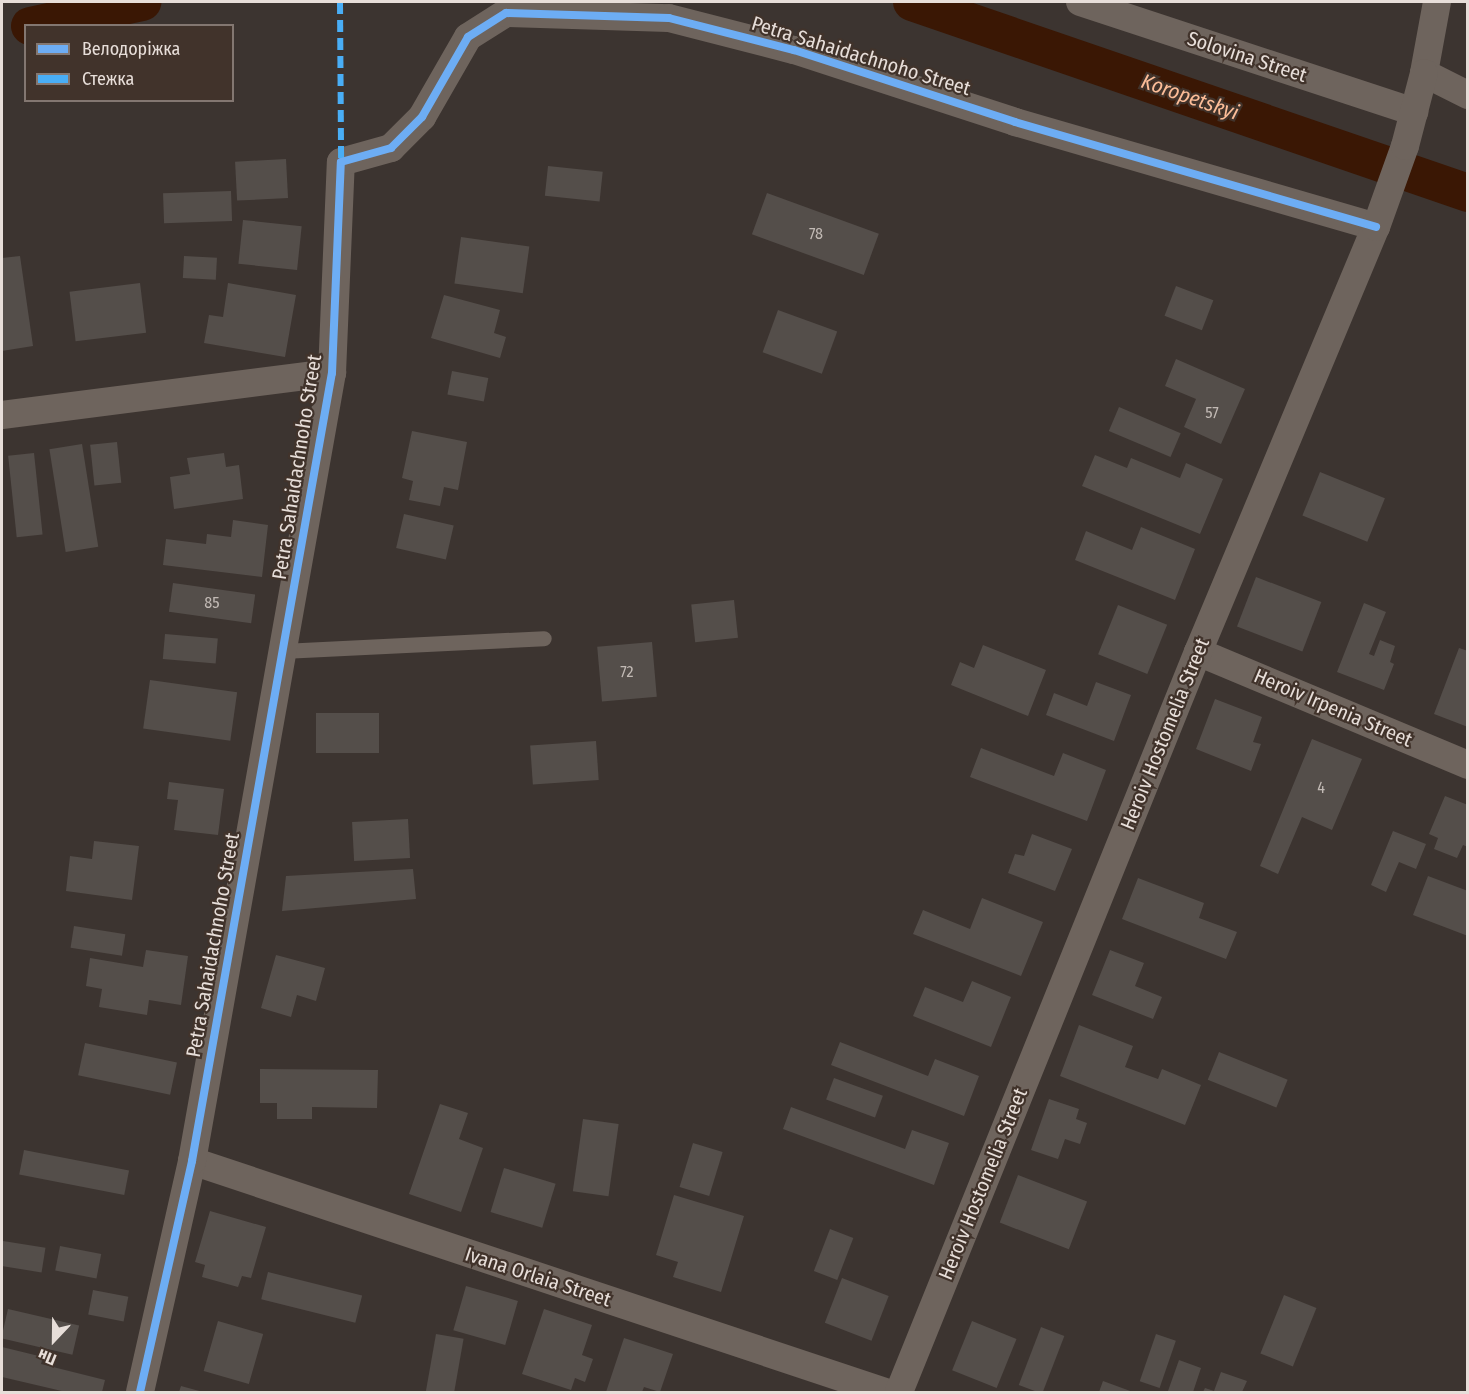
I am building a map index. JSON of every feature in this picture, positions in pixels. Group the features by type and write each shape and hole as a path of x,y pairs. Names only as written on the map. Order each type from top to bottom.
{"street":[{"name":"Solovina Street","path":"1080,2 1414,112"},
{"name":"Heroiv Hostomelia Street","path":"900,1392 1198,652 1391,191 1424,73 1437,2"},
{"name":"Petra Sahaidachnoho Street","path":"140,1392 192,1161 332,373 341,162 391,148 422,117 468,37 506,14 669,18 722,30 1015,122 1377,227"},
{"path":"1424,73 1467,95"},
{"name":"Petra Sahaidachnoho Street","path":"2,415 332,373"},
{"name":"Heroiv Irpenia Street","path":"1198,652 1467,765"},
{"name":"Ivana Orlaia Street","path":"192,1161 885,1392"}],"lane":[{"path":"282,651 544,638"}],"building":[{"path":"286,159 288,198 237,201 235,162"},
{"path":"548,166 603,172 600,202 545,196"},
{"path":"231,191 232,221 164,223 163,193"},
{"path":"767,193 879,234 864,275 752,234"},
{"path":"243,220 302,226 297,270 238,264"},
{"path":"461,237 529,247 523,293 454,284"},
{"path":"20,256 33,346 2,351 2,258"},
{"path":"184,256 217,258 216,280 183,278"},
{"path":"140,283 146,333 76,341 70,292"},
{"path":"228,283 296,295 285,357 204,343 209,315 223,317"},
{"path":"1176,286 1213,300 1202,330 1165,316"},
{"path":"444,295 500,310 494,333 506,337 500,358 431,338"},
{"path":"778,310 837,332 822,374 763,352"},
{"path":"1176,359 1245,389 1221,444 1184,427 1196,399 1165,386"},
{"path":"452,371 488,378 484,402 447,395"},
{"path":"1119,407 1181,433 1171,457 1109,431"},
{"path":"412,431 467,442 458,490 444,487 440,506 409,500 413,481 402,478"},
{"path":"117,442 121,483 94,486 90,445"},
{"path":"82,444 98,547 66,552 49,449"},
{"path":"34,453 43,535 17,537 8,456"},
{"path":"224,453 226,467 239,465 243,499 174,509 170,477 190,474 187,458"},
{"path":"1095,455 1127,468 1131,458 1180,478 1186,463 1223,479 1200,534 1082,486"},
{"path":"1320,472 1385,498 1367,542 1302,516"},
{"path":"404,514 454,525 446,560 396,548"},
{"path":"233,520 268,525 262,577 163,565 166,539 206,544 207,534 231,537"},
{"path":"1141,527 1195,549 1175,600 1075,560 1086,531 1132,550"},
{"path":"1256,577 1321,602 1302,652 1237,626"},
{"path":"173,583 255,595 251,623 169,612"},
{"path":"734,600 738,638 695,642 691,604"},
{"path":"1364,603 1386,612 1369,654 1374,656 1380,640 1395,646 1390,662 1394,664 1384,690 1337,672"},
{"path":"1118,605 1167,625 1147,674 1098,654"},
{"path":"165,634 218,639 216,664 163,659"},
{"path":"652,642 657,697 602,702 597,647"},
{"path":"983,645 1046,670 1028,716 951,685 960,662 974,668"},
{"path":"1459,648 1468,651 1468,727 1434,714"},
{"path":"150,680 237,692 230,741 143,729"},
{"path":"1096,682 1131,695 1114,741 1046,715 1054,693 1087,706"},
{"path":"1215,699 1262,717 1253,742 1261,744 1251,771 1196,749"},
{"path":"316,713 379,713 379,753 316,753"},
{"path":"1312,739 1362,759 1332,830 1302,817 1278,874 1260,866"},
{"path":"596,741 599,780 533,785 530,746"},
{"path":"981,748 1054,776 1063,753 1106,770 1087,821 970,777"},
{"path":"169,782 224,789 218,835 174,830 178,800 167,799"},
{"path":"1445,796 1468,805 1468,847 1463,845 1457,858 1434,849 1438,838 1429,834"},
{"path":"408,819 410,858 354,861 352,822"},
{"path":"1393,831 1426,844 1416,869 1399,862 1386,892 1371,885"},
{"path":"1032,834 1072,849 1055,891 1008,873 1015,854 1024,856"},
{"path":"94,841 139,846 132,900 66,891 70,856 92,859"},
{"path":"413,869 416,899 282,911 286,876"},
{"path":"1428,876 1468,891 1468,936 1413,915"},
{"path":"1138,878 1204,903 1199,918 1237,932 1226,959 1122,919"},
{"path":"982,898 1043,922 1021,976 913,934 923,910 970,929"},
{"path":"74,926 125,934 122,956 71,948"},
{"path":"146,950 188,956 181,1005 149,1000 147,1015 99,1007 102,989 86,986 90,958 143,967"},
{"path":"1110,950 1144,963 1135,986 1162,997 1153,1019 1092,995"},
{"path":"276,955 325,968 316,1001 297,995 291,1017 261,1008"},
{"path":"972,981 1011,997 991,1047 913,1016 925,987 963,1002"},
{"path":"1079,1025 1133,1046 1125,1067 1158,1079 1162,1069 1201,1085 1185,1125 1060,1076"},
{"path":"840,1042 928,1076 935,1059 979,1076 964,1116 831,1065"},
{"path":"85,1043 177,1063 170,1095 78,1075"},
{"path":"1219,1052 1288,1080 1276,1108 1208,1080"},
{"path":"260,1069 378,1070 377,1108 312,1107 312,1119 277,1119 277,1103 260,1103"},
{"path":"834,1078 883,1096 875,1117 826,1100"},
{"path":"1049,1099 1079,1109 1076,1119 1087,1123 1080,1144 1065,1139 1058,1159 1031,1150"},
{"path":"440,1104 468,1113 459,1139 483,1148 461,1212 409,1194"},
{"path":"791,1107 905,1149 912,1130 949,1143 934,1185 783,1129"},
{"path":"583,1119 619,1124 608,1196 573,1191"},
{"path":"693,1143 723,1152 709,1196 680,1187"},
{"path":"24,1150 129,1170 124,1195 19,1175"},
{"path":"504,1168 556,1184 542,1228 491,1212"},
{"path":"1018,1175 1087,1202 1069,1249 1000,1223"},
{"path":"674,1195 744,1216 721,1292 673,1277 678,1262 656,1255"},
{"path":"210,1211 266,1227 251,1278 242,1276 238,1287 202,1277 205,1265 195,1262"},
{"path":"830,1229 853,1238 837,1280 814,1271"},
{"path":"3,1241 45,1248 42,1272 2,1266"},
{"path":"60,1246 101,1254 96,1279 55,1271"},
{"path":"268,1272 362,1295 355,1323 261,1299"},
{"path":"842,1278 889,1296 871,1341 825,1323"},
{"path":"466,1286 518,1301 505,1345 453,1330"},
{"path":"93,1290 128,1297 124,1321 88,1315"},
{"path":"1284,1295 1316,1308 1293,1367 1260,1353"},
{"path":"8,1309 79,1325 72,1355 2,1338"},
{"path":"544,1309 592,1325 582,1355 593,1359 585,1382 575,1378 571,1390 522,1374"},
{"path":"218,1321 263,1334 249,1384 204,1371"},
{"path":"972,1321 1017,1339 997,1388 952,1370"},
{"path":"1041,1327 1064,1336 1043,1392 1019,1385"},
{"path":"436,1334 464,1339 454,1392 426,1392"},
{"path":"1156,1334 1176,1341 1160,1388 1140,1381"},
{"path":"624,1338 673,1354 660,1392 644,1387 642,1392 606,1392"},
{"path":"2,1347 43,1357 41,1364 105,1380 102,1392 66,1392 2,1377"},
{"path":"1179,1360 1201,1368 1193,1392 1168,1391"},
{"path":"1221,1372 1247,1381 1242,1392 1203,1392 1205,1388 1214,1391"},
{"path":"1103,1381 1133,1392 1099,1392"},
{"path":"181,1386 203,1392 179,1392"}],"waterway":[{"name":"Koropetskyi","path":"39,24 142,2"},
{"name":"Koropetskyi","path":"912,2 1468,193"}],"marked path":[{"path":"340,2 341,162"}],"cycle path":[{"path":"140,1392 192,1161 332,373 341,162 391,148 422,117 468,37 506,13 669,18 794,50 1015,122 1376,227"}]}
